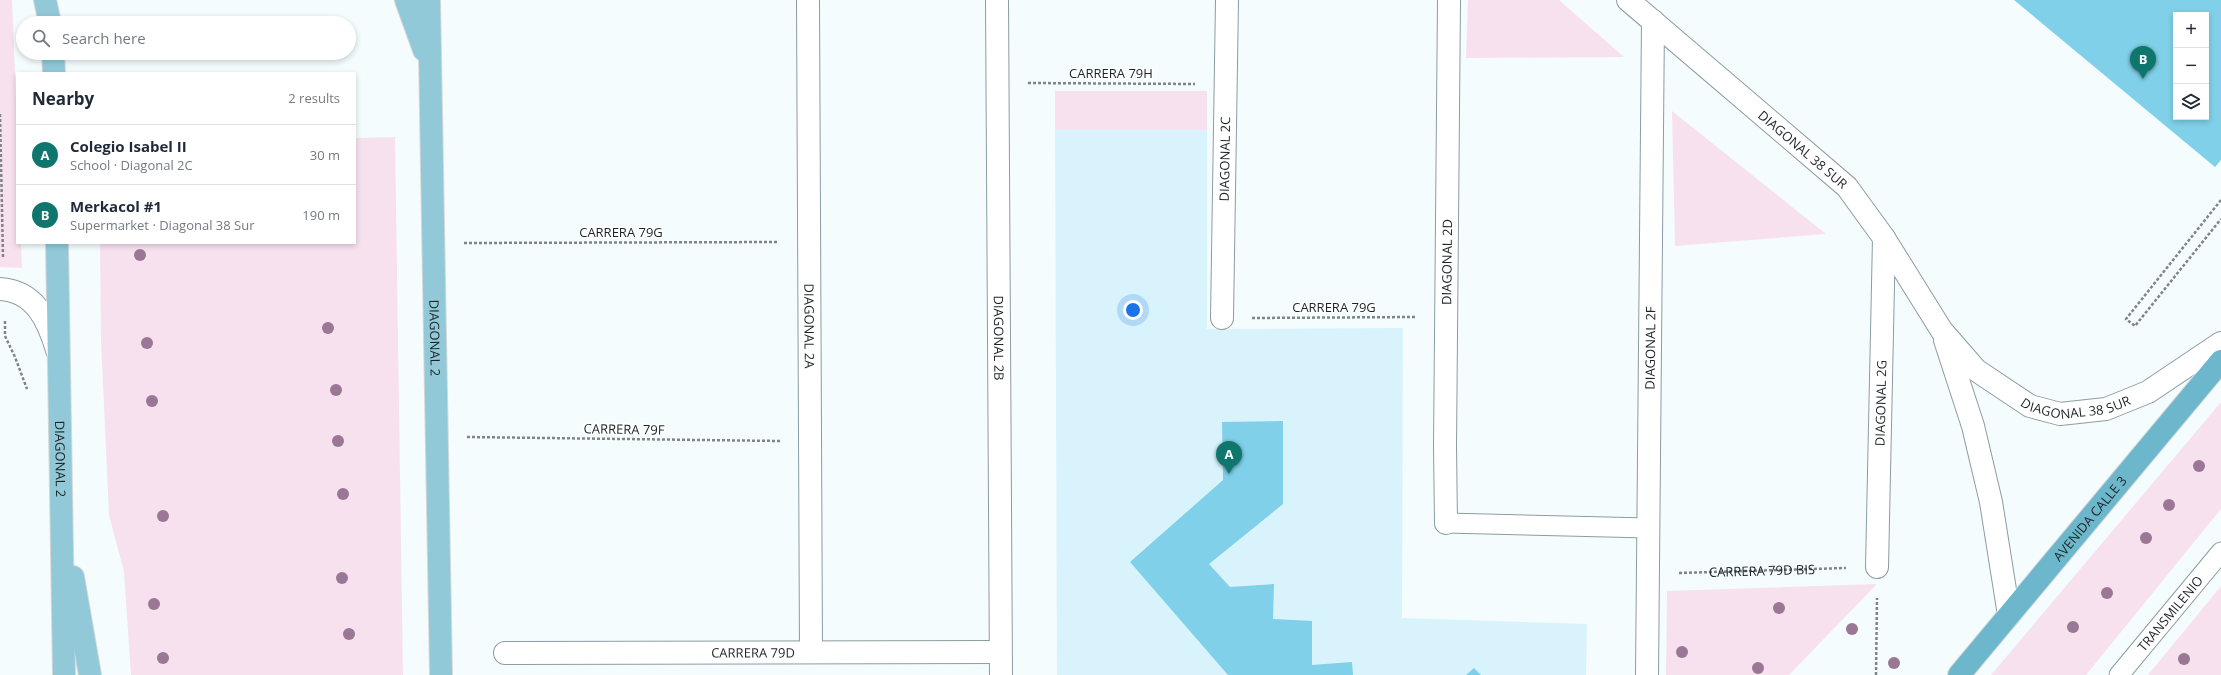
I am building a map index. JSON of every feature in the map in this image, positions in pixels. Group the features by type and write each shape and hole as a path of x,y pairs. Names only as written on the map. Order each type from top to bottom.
{"highway":[{"name":"AVENIDA CALLE 3","path":"1959,675 2221,361"}],"main road":[{"path":"45,0 50,16"},
{"path":"52,16 53,0"},
{"path":"406,0 429,62"},
{"name":"DIAGONAL 2","path":"429,0 429,62 438,436 441,675"},
{"path":"53,60 54,72"},
{"name":"DIAGONAL 2","path":"57,244 64,675"},
{"path":"61,507 90,675"}],"street":[{"name":"DIAGONAL 2A","path":"808,0 811,652"},
{"name":"DIAGONAL 2B","path":"997,0 1001,675"},
{"name":"DIAGONAL 2C","path":"1222,318 1226,0"},
{"name":"DIAGONAL 2D","path":"1446,523 1449,0"},
{"name":"DIAGONAL 38 SUR","path":"1628,0 1847,187 1884,238 1942,331 1976,370 1999,387 2030,406 2060,414 2106,409 2148,392 2221,343"},
{"name":"DIAGONAL 2F","path":"1647,675 1653,21"},
{"name":"DIAGONAL 2G","path":"1877,567 1884,238"},
{"path":"2,289 23,294 39,308 51,329 60,358"},
{"name":"DIAGONAL 38 SUR","path":"1942,331 1973,426 1989,495 2009,615"},
{"name":"CARRERA 79D","path":"505,653 1000,652"}],"lane":[{"path":"1446,523 1648,528"},
{"name":"TRANSMILENIO","path":"2119,675 2221,552"}],"path":[{"name":"CARRERA 79H","path":"997,83 1225,84"},
{"path":"0,114 2,289 5,336 28,391"},
{"path":"2221,200 2126,319 2135,326 2221,219"},
{"name":"CARRERA 79G","path":"433,243 809,241"},
{"name":"CARRERA 79G","path":"1222,318 1447,317"},
{"name":"CARRERA 79F","path":"438,436 810,442"},
{"path":"1876,675 1877,567"},
{"name":"CARRERA 79D BIS","path":"1648,574 1877,567"}],"shaded area":[{"path":"0,0 12,0 16,98 16,244 21,244 22,268 0,267"},
{"path":"1468,0 1559,0 1624,57 1466,58"},
{"path":"1055,91 1207,91 1207,130 1055,130"},
{"path":"1672,111 1826,234 1675,246"},
{"path":"1055,130 1207,130 1207,329 1403,328 1402,618 1587,624 1586,675 1057,675"},
{"path":"395,137 403,675 131,675 124,572 109,515 101,340 100,244 356,244 356,138"},
{"path":"2221,402 2221,509 2086,675 1991,675"},
{"path":"1877,584 1789,675 1666,675 1667,591"},
{"path":"2221,586 2221,675 2148,675"}],"building":[{"path":"2014,0 2221,0 2221,160 2215,167"},
{"path":"1283,421 1283,504 1209,564 1230,587 1274,584 1273,619 1312,621 1312,665 1352,662 1353,675 1228,675 1130,562 1223,480 1222,422"},
{"path":"1474,668 1481,675 1466,675"}],"place":[{"name":"Merkacol #1","path":"2143,79"},
{"name":"Colegio Isabel II","path":"1229,474"}]}
